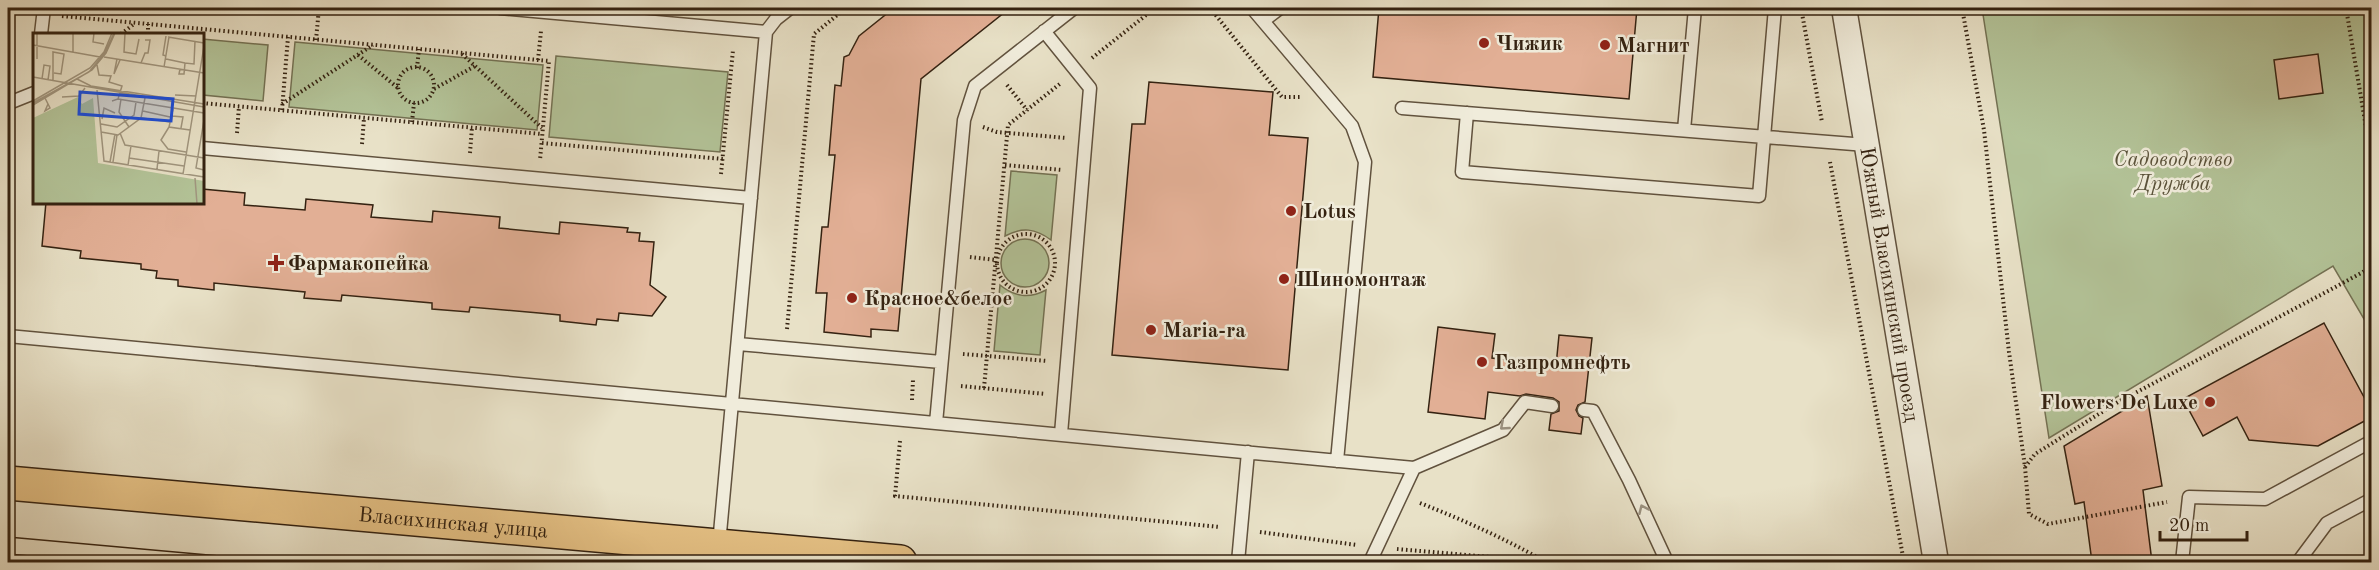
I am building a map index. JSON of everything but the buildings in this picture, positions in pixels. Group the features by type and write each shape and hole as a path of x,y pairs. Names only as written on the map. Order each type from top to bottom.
{"highway":[{"name":"Власихинская улица","path":"8,483 900,562"}],"street":[{"name":"Южный Власихинский проезд","path":"1844,8 1936,562"}],"lane":[{"path":"500,8 766,32"},
{"path":"719,547 766,32 789,8"},
{"path":"936,423 964,120 975,86 1074,8"},
{"path":"1252,8 1352,126 1365,162 1337,461"},
{"path":"1263,21 1280,8"},
{"path":"1684,130 1695,8"},
{"path":"1467,113 1462,172 1759,196 1775,8"},
{"path":"41,33 43,11"},
{"path":"1044,31 1090,88 1061,434"},
{"path":"8,106 9,103 33,93"},
{"path":"1402,108 1866,145"},
{"path":"204,148 751,198"},
{"path":"8,336 1414,468 1503,429 1525,402 1552,406"},
{"path":"738,344 942,357"},
{"path":"1584,410 1593,411 1629,480 1667,562"},
{"path":"2182,562 2189,498 2265,498 2372,441"},
{"path":"1238,562 1248,452"},
{"path":"1370,562 1414,468"},
{"path":"2298,562 2327,523 2372,499"}],"path":[{"path":"316,40 319,8"},
{"path":"785,348 814,34 846,8"},
{"path":"1210,8 1282,97"},
{"path":"1801,8 1904,562"},
{"path":"1962,8 1984,130 2008,352 2025,467 2029,514 2048,524 2189,498"},
{"path":"2346,8 2372,163"},
{"path":"43,11 135,23 549,61 538,179"},
{"path":"538,60 542,11"},
{"path":"122,33 135,23"},
{"path":"147,33 148,24"},
{"path":"720,196 735,29"},
{"path":"282,110 288,37"},
{"path":"282,104 374,45"},
{"path":"417,68 419,49"},
{"path":"461,53 543,131"},
{"path":"358,55 398,88 403,98 414,104 426,101 431,95 433,79 429,72 417,68 406,70 400,76 398,88"},
{"path":"433,89 475,66"},
{"path":"995,71 1027,110"},
{"path":"204,103 543,131"},
{"path":"412,122 414,104"},
{"path":"964,120 997,132 1086,140"},
{"path":"984,388 1008,125"},
{"path":"542,142 723,159"},
{"path":"1005,165 1064,170"},
{"path":"1028,233 1039,236 1048,244 1054,254 1055,266 1052,277 1044,285 1034,291 1023,292 1012,289 1003,282 997,272 996,260 999,249 1007,240 1017,234 1028,233"},
{"path":"2025,467 2035,454 2118,402 2363,272 2372,263"},
{"path":"942,357 987,356 1067,363"},
{"path":"939,384 1064,396"},
{"path":"902,420 895,496 1241,530"},
{"path":"1401,496 1502,537 1547,562"}],"green space":[{"name":"Садоводство Дружба","path":"1982,8 2371,8 2371,331 2333,266 2049,438"},
{"path":"204,39 268,45 263,101 204,95"},
{"path":"295,42 543,65 537,130 289,107"},
{"path":"556,56 728,72 720,152 549,137"},
{"path":"1011,171 1057,175 1051,240 1028,230 1017,231 1005,236"},
{"path":"1025,239 1042,246 1049,263 1042,280 1025,287 1008,280 1001,263 1008,246"},
{"path":"1000,285 1011,292 1028,296 1046,290 1040,355 994,351"}],"tram line":[{"path":"8,537 286,562"},
{"path":"8,554 95,562"}],"place":[{"name":"Чижик","path":"1484,43"},
{"name":"Магнит","path":"1605,45"},
{"name":"Lotus","path":"1291,211"},
{"name":"Фармакопейка","path":"276,263"},
{"name":"Шиномонтаж","path":"1284,279"},
{"name":"Красное&белое","path":"852,298"},
{"name":"Maria-ra","path":"1151,330"},
{"name":"Газпромнефть","path":"1482,362"},
{"name":"Flowers De Luxe","path":"2210,402"}]}
